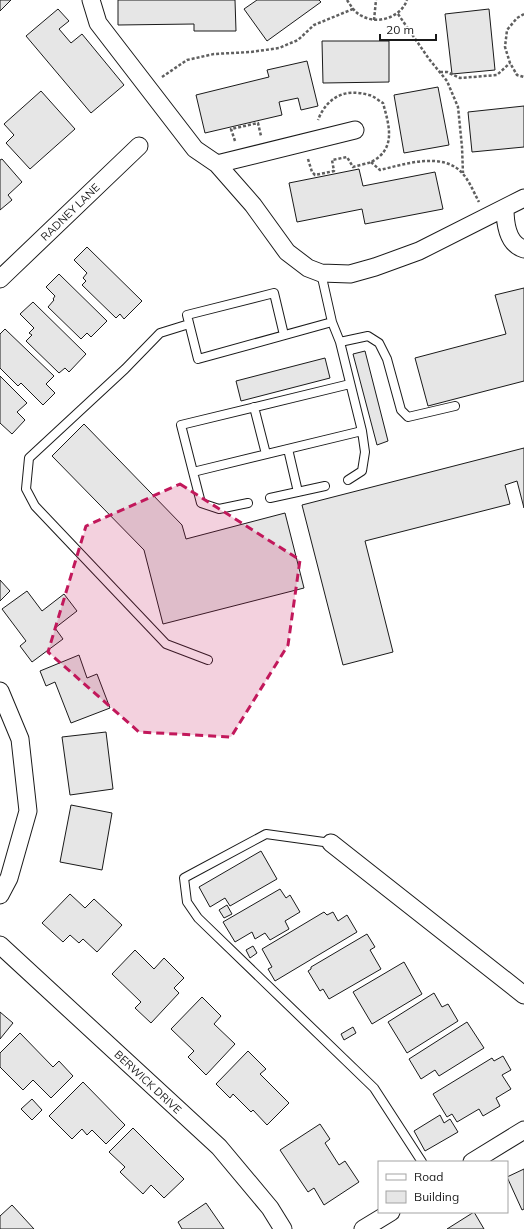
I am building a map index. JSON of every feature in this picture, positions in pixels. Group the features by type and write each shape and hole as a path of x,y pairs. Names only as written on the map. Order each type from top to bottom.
{"street":[{"path":"91,0 98,23 195,149 217,164 253,205 287,252 308,268 321,273 350,274 375,267 419,252 524,198"},
{"path":"217,164 355,130"},
{"name":"RADNEY LANE","path":"0,279 139,146"},
{"path":"505,208 505,223 510,235 518,248 524,249"},
{"path":"0,691 20,739 28,811 9,878 0,895"},
{"path":"331,843 524,995"},
{"name":"BERWICK DRIVE","path":"0,945 219,1147 270,1208 283,1229"},
{"path":"474,1161 524,1130"},
{"path":"363,1229 389,1213"}],"lane":[{"path":"321,273 332,322 340,342 362,431 365,452 362,471 348,480"},
{"path":"284,335 274,293 187,315 198,359 332,322"},
{"path":"189,324 160,333 125,369 29,458 26,489 35,506 166,644 208,660"},
{"path":"340,342 368,336 379,343 387,359 401,410 408,418 455,406"},
{"path":"248,503 219,509 201,503 181,425 350,384"},
{"path":"254,407 266,454"},
{"path":"193,472 362,431"},
{"path":"288,449 298,492"},
{"path":"270,498 324,486"},
{"path":"331,843 266,834 184,878 187,902 198,918 374,1088 421,1161"}],"path":[{"path":"348,0 353,9 362,16 374,20 386,19 398,14 406,4 407,0"},
{"path":"374,20 376,0"},
{"path":"163,83 160,79 187,60 214,54 251,52 279,48 298,40 314,25 353,9"},
{"path":"398,14 447,81 458,107 463,174"},
{"path":"524,14 517,18 507,30 505,47 510,63 517,75 524,77"},
{"path":"440,72 447,72 460,78 497,75 510,63"},
{"path":"371,162 380,170 416,162 436,160 451,166 463,174 481,205"}],"highlighted area":[{"path":"180,484 300,560 288,645 231,737 139,732 48,652 86,526"}],"building":[{"path":"0,0 11,0 0,11"},
{"path":"118,0 235,0 236,31 194,31 194,24 118,25"},
{"path":"257,0 319,0 321,2 267,41 244,9"},
{"path":"58,9 69,21 59,29 71,43 82,34 124,85 91,113 26,36"},
{"path":"489,9 495,70 452,74 445,14"},
{"path":"322,41 389,41 389,82 323,83"},
{"path":"307,61 318,106 301,110 298,98 279,102 282,115 205,133 196,95 269,77 267,70"},
{"path":"438,87 449,145 404,153 394,95"},
{"path":"41,91 75,129 30,169 6,143 14,135 4,124"},
{"path":"524,106 524,147 472,152 468,112"},
{"path":"2,159 22,182 8,195 12,200 0,210 0,160"},
{"path":"359,169 363,186 435,172 443,209 365,224 362,209 297,222 289,183"},
{"path":"87,247 142,301 124,319 120,314 116,318 82,285 86,281 83,278 87,273 74,260"},
{"path":"59,274 107,321 91,337 87,333 81,339 48,307 54,300 53,299 55,296 46,287"},
{"path":"524,288 524,381 428,406 415,358 506,334 495,295"},
{"path":"33,302 86,354 69,372 65,368 59,373 26,341 32,335 29,333 34,328 20,314"},
{"path":"5,329 54,376 46,384 55,393 43,405 21,383 18,386 0,368 0,334"},
{"path":"365,351 388,441 377,445 353,354"},
{"path":"325,358 330,378 241,401 236,381"},
{"path":"0,376 27,403 17,412 25,420 12,434 0,423"},
{"path":"84,424 182,525 186,539 285,513 304,588 163,624 144,550 52,456"},
{"path":"524,448 524,508 517,481 505,485 510,504 365,541 393,652 343,665 302,505"},
{"path":"0,580 10,591 0,601"},
{"path":"27,591 42,611 64,594 77,611 55,628 63,639 32,662 20,646 26,641 2,609"},
{"path":"79,655 87,678 97,674 110,708 71,723 55,682 46,686 40,671"},
{"path":"106,732 113,789 70,795 62,737"},
{"path":"71,805 112,813 102,870 60,862"},
{"path":"261,851 277,879 230,906 225,898 210,907 199,887"},
{"path":"280,889 286,898 290,895 300,912 285,921 289,929 270,940 265,933 255,939 252,932 235,942 223,922"},
{"path":"70,894 85,908 94,899 122,925 97,952 83,939 79,943 70,935 63,942 42,923"},
{"path":"227,905 232,914 224,918 219,910"},
{"path":"324,912 327,915 333,912 338,921 347,915 357,932 275,981 268,969 272,967 262,949"},
{"path":"367,934 375,947 370,950 381,969 329,999 323,989 320,991 308,971 311,967"},
{"path":"253,946 257,953 250,958 246,950"},
{"path":"135,950 154,969 164,958 184,978 174,988 179,993 151,1023 135,1008 141,1002 112,974"},
{"path":"404,962 422,994 372,1024 353,992"},
{"path":"434,993 442,1007 448,1004 458,1021 407,1053 388,1022"},
{"path":"202,997 221,1016 214,1024 235,1044 206,1075 188,1057 194,1051 171,1029"},
{"path":"0,1012 13,1023 0,1039"},
{"path":"467,1022 484,1048 439,1076 435,1070 421,1079 409,1059"},
{"path":"353,1027 356,1033 344,1040 341,1034"},
{"path":"20,1033 53,1067 59,1061 73,1076 51,1098 33,1080 23,1090 0,1067 0,1053"},
{"path":"248,1051 266,1069 260,1074 289,1103 267,1125 253,1110 251,1112 233,1094 230,1098 216,1084"},
{"path":"503,1056 511,1070 502,1075 511,1089 496,1098 500,1106 483,1116 479,1109 457,1122 452,1114 447,1117 433,1094 492,1058 494,1061"},
{"path":"83,1082 125,1125 106,1144 92,1130 87,1135 82,1129 72,1139 49,1116"},
{"path":"32,1099 42,1110 32,1120 21,1109"},
{"path":"440,1115 444,1123 450,1119 458,1132 425,1151 414,1131"},
{"path":"320,1124 330,1139 325,1143 339,1165 345,1161 359,1182 324,1205 314,1188 308,1192 280,1150"},
{"path":"133,1128 184,1179 164,1198 151,1185 143,1194 120,1172 125,1167 109,1152"},
{"path":"524,1169 524,1209 522,1210 508,1179 508,1177"},
{"path":"206,1203 224,1229 182,1229 178,1222"},
{"path":"12,1205 34,1229 0,1229 0,1216"},
{"path":"475,1213 484,1229 447,1229"}]}
